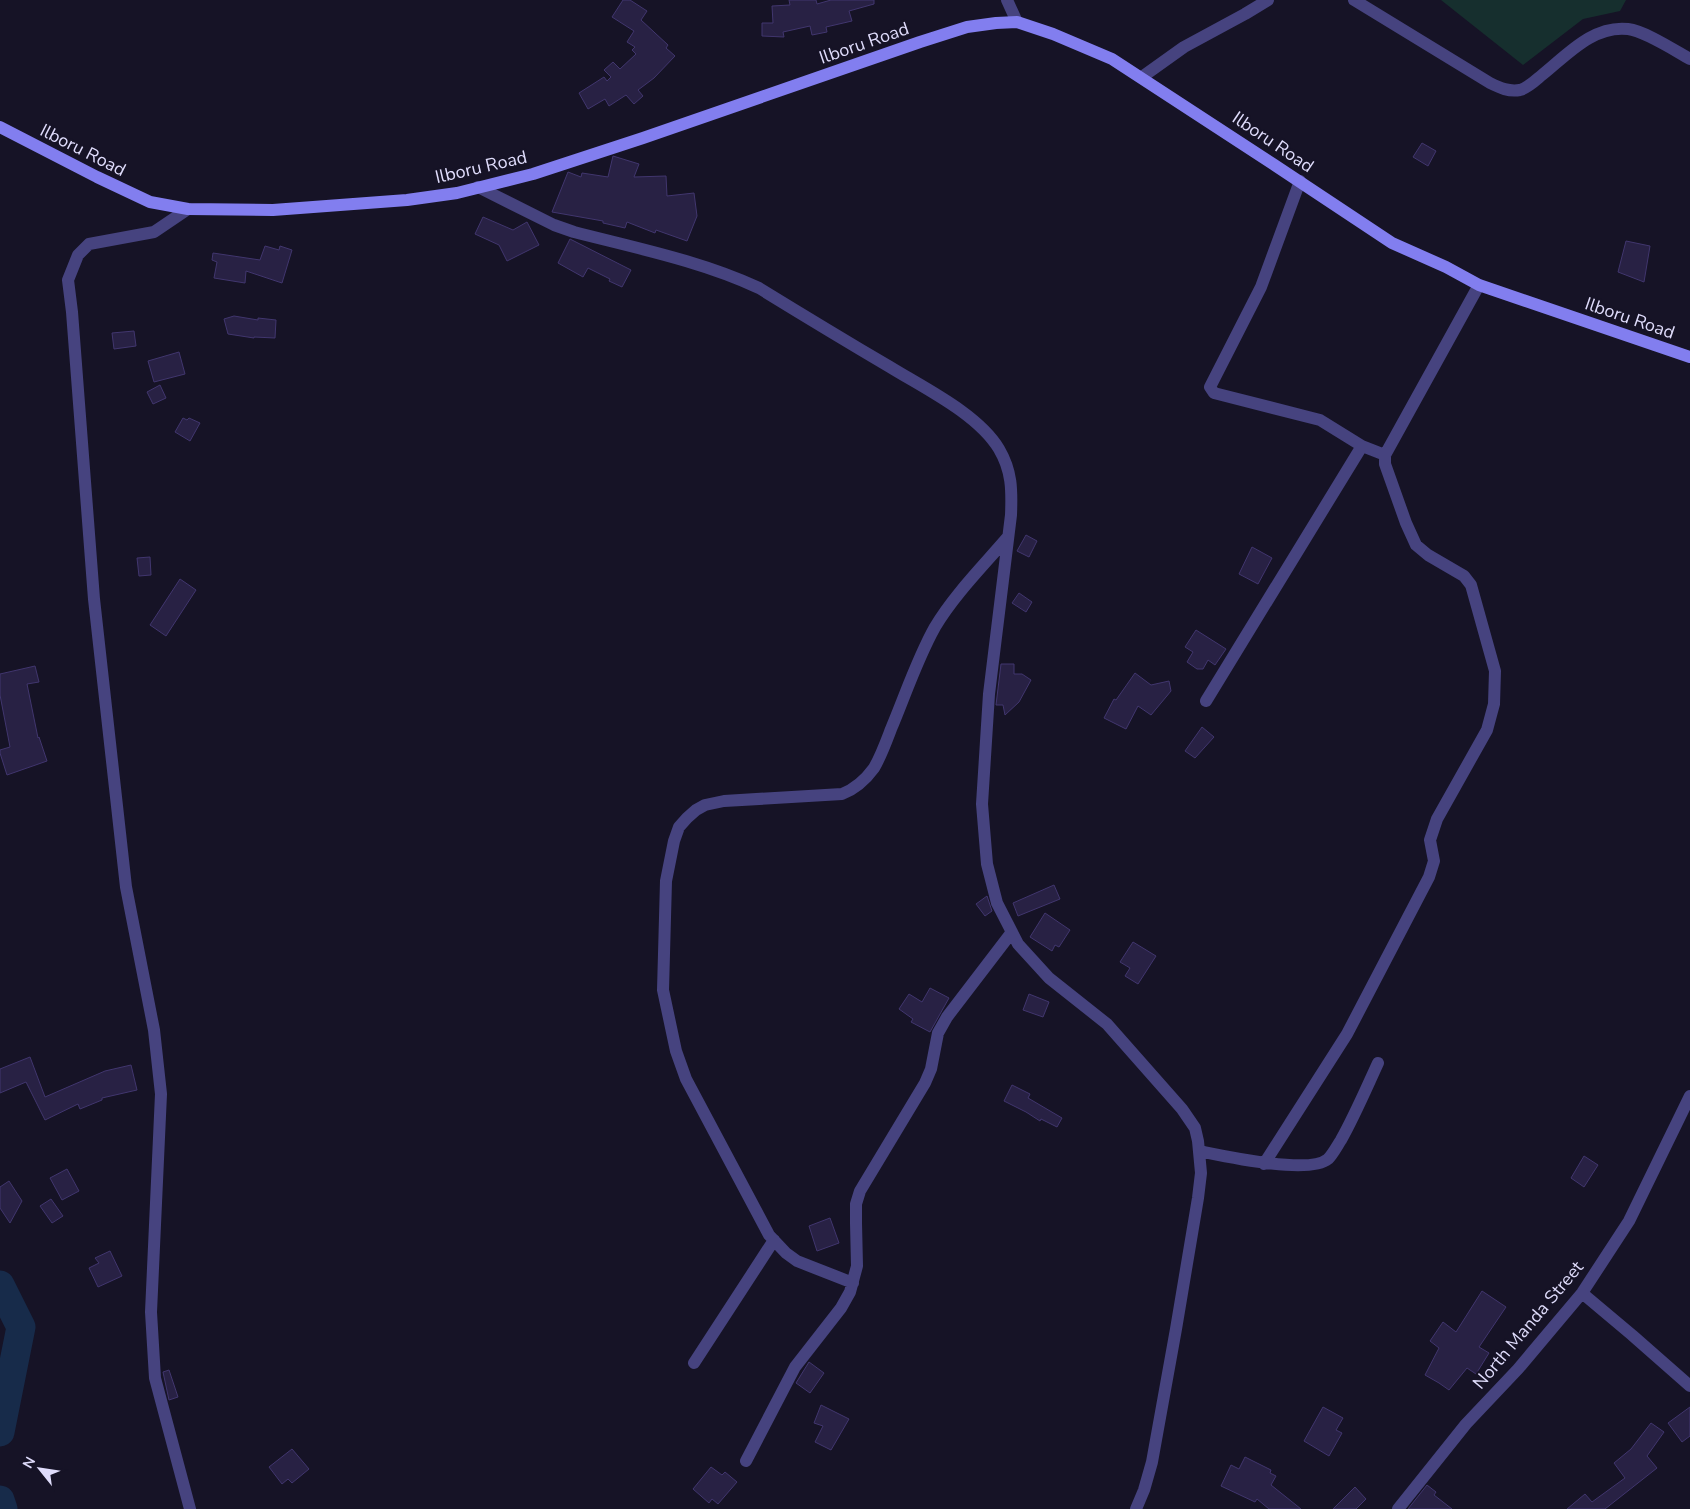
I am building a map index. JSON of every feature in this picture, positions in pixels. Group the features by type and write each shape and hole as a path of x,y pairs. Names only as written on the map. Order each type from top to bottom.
{"street":[{"path":"1007,0 1017,22"},
{"path":"1142,77 1184,47 1268,0"},
{"path":"1354,0 1503,90 1520,90 1535,82 1583,42 1600,32 1615,28 1630,29 1646,35 1690,59"},
{"name":"Ilboru Road","path":"0,127 150,202 188,209 273,210 348,205 457,193 533,174 967,27 1017,22 1053,34 1112,59 1392,243 1446,267 1479,285 1690,357"},
{"path":"1300,182 1261,287 1210,387 1214,393 1320,420 1362,446 1385,455"},
{"path":"478,187 554,225 734,276 759,288 956,407 987,432 999,448 1008,468 1012,487 1011,515 989,694 982,804 987,864 997,903 1018,944 1049,978 1107,1024 1182,1109 1195,1128 1198,1141 1200,1172 1198,1198 1176,1329 1152,1462 1136,1509"},
{"path":"188,209 154,232 89,244 78,255 68,280 94,599 126,887 151,1013 161,1094 151,1312 155,1378 190,1509"},
{"path":"1264,1164 1347,1034 1429,877 1434,860 1430,840 1432,830 1487,730 1494,704 1495,672 1471,585 1464,576 1428,555 1416,545 1385,464 1385,455 1479,285"},
{"path":"1206,701 1362,446"},
{"path":"852,1283 797,1262 769,1235 686,1079 676,1051 663,990 666,881 674,841 679,827 687,818 705,805 724,801 842,794 852,790 861,783 874,768 936,626 950,606 1007,538"},
{"path":"746,1461 795,1367 841,1308 850,1292 857,1266 856,1204 860,1191 926,1083 931,1069 938,1033 947,1017 1012,932"},
{"path":"1199,1151 1264,1164 1322,1163 1328,1158 1358,1108 1378,1063"},
{"name":"North Manda Street","path":"1398,1509 1466,1424 1518,1369 1582,1294 1629,1221 1690,1096"},
{"path":"694,1363 774,1240"},
{"path":"1582,1294 1690,1386"}],"green space":[{"path":"1441,0 1626,0 1620,11 1583,19 1523,65"}],"building":[{"path":"623,0 630,0 647,11 641,20 668,45 666,48 675,56 654,78 638,90 643,96 634,104 626,95 609,106 605,99 588,109 579,93 604,77 607,81 611,77 604,70 613,62 620,69 636,54 632,50 635,47 627,42 634,31 612,17"},
{"path":"789,0 816,0 817,4 831,0 874,0 874,4 849,11 852,21 826,27 827,32 812,35 810,26 783,32 784,37 762,36 762,23 773,23 772,6 790,5"},
{"path":"1422,143 1436,151 1428,166 1413,157"},
{"path":"613,156 639,164 634,177 666,176 667,196 694,193 697,216 687,241 656,230 655,233 627,222 625,228 603,223 603,221 552,212 568,172 581,177 582,173 608,177"},
{"path":"483,217 513,230 527,222 539,245 507,261 499,245 475,234"},
{"path":"570,239 631,270 622,287 588,268 583,277 558,263"},
{"path":"1626,241 1650,246 1644,282 1618,272"},
{"path":"265,246 279,250 280,246 292,250 282,283 246,271 245,283 214,278 217,262 212,260 213,253 260,260"},
{"path":"234,316 258,320 258,318 276,320 275,338 254,338 228,334 224,319"},
{"path":"134,331 136,346 114,349 112,333"},
{"path":"179,352 185,374 154,382 148,361"},
{"path":"160,385 166,398 153,404 147,392"},
{"path":"183,418 187,420 189,418 200,423 190,441 175,432"},
{"path":"1026,535 1037,541 1029,557 1017,551"},
{"path":"1252,547 1272,558 1258,584 1239,574"},
{"path":"150,557 151,575 139,576 137,558"},
{"path":"180,579 196,590 166,636 150,625"},
{"path":"1019,593 1032,602 1026,612 1012,603"},
{"path":"1196,630 1226,649 1215,665 1208,660 1203,669 1197,669 1187,662 1193,652 1185,647"},
{"path":"1001,664 1014,664 1014,674 1022,674 1031,680 1019,702 1005,715 1003,705 996,705"},
{"path":"35,666 39,682 27,684 38,738 47,761 7,775 0,753 0,750 10,747 0,695 0,674"},
{"path":"1135,673 1151,685 1169,681 1171,691 1151,715 1138,706 1126,729 1104,718 1114,699 1116,700"},
{"path":"1202,727 1214,737 1195,758 1185,751"},
{"path":"1054,885 1060,899 1018,916 1013,903"},
{"path":"987,896 992,911 985,916 976,904"},
{"path":"1045,913 1070,930 1059,947 1055,945 1052,951 1030,937"},
{"path":"1133,942 1156,956 1138,984 1125,976 1130,968 1120,962"},
{"path":"930,988 949,998 930,1032 911,1022 913,1019 899,1009 909,994 922,1002"},
{"path":"1029,994 1049,1002 1043,1017 1023,1010"},
{"path":"30,1057 45,1097 105,1071 131,1065 137,1090 102,1098 102,1100 80,1109 78,1104 45,1120 26,1082 0,1093 0,1069"},
{"path":"1012,1085 1030,1094 1028,1098 1062,1118 1057,1127 1041,1119 1040,1121 1004,1101"},
{"path":"1584,1156 1598,1165 1584,1187 1571,1178"},
{"path":"67,1169 79,1191 62,1200 50,1178"},
{"path":"9,1181 22,1201 10,1223 0,1208 0,1187"},
{"path":"51,1199 63,1216 52,1223 40,1206"},
{"path":"830,1218 839,1243 817,1251 809,1226"},
{"path":"110,1251 122,1276 98,1287 89,1268 99,1263 95,1258"},
{"path":"1482,1291 1506,1307 1479,1347 1489,1353 1476,1374 1467,1368 1449,1390 1425,1375 1439,1348 1430,1341 1443,1322 1456,1332"},
{"path":"809,1362 824,1373 810,1393 796,1383"},
{"path":"169,1370 178,1397 169,1400 163,1372"},
{"path":"821,1405 849,1419 831,1450 815,1442 823,1426 814,1423"},
{"path":"1323,1407 1343,1418 1336,1430 1342,1433 1329,1456 1304,1441"},
{"path":"1690,1407 1690,1436 1682,1442 1668,1423"},
{"path":"1651,1423 1664,1432 1647,1456 1657,1468 1605,1509 1567,1509 1585,1494 1592,1502 1625,1478 1614,1463 1631,1449"},
{"path":"292,1449 309,1469 292,1483 288,1479 282,1484 269,1467"},
{"path":"1245,1457 1271,1470 1270,1473 1276,1476 1271,1485 1301,1509 1269,1509 1257,1499 1255,1502 1221,1486 1231,1465 1239,1469"},
{"path":"711,1467 722,1475 725,1472 737,1482 718,1504 712,1499 709,1503 693,1489"},
{"path":"1427,1485 1436,1492 1434,1495 1452,1509 1408,1509"},
{"path":"1355,1487 1366,1499 1356,1509 1333,1509"}],"waterway":[{"path":"0,1285 21,1327 0,1432"},
{"path":"0,1500 3,1509"}]}
